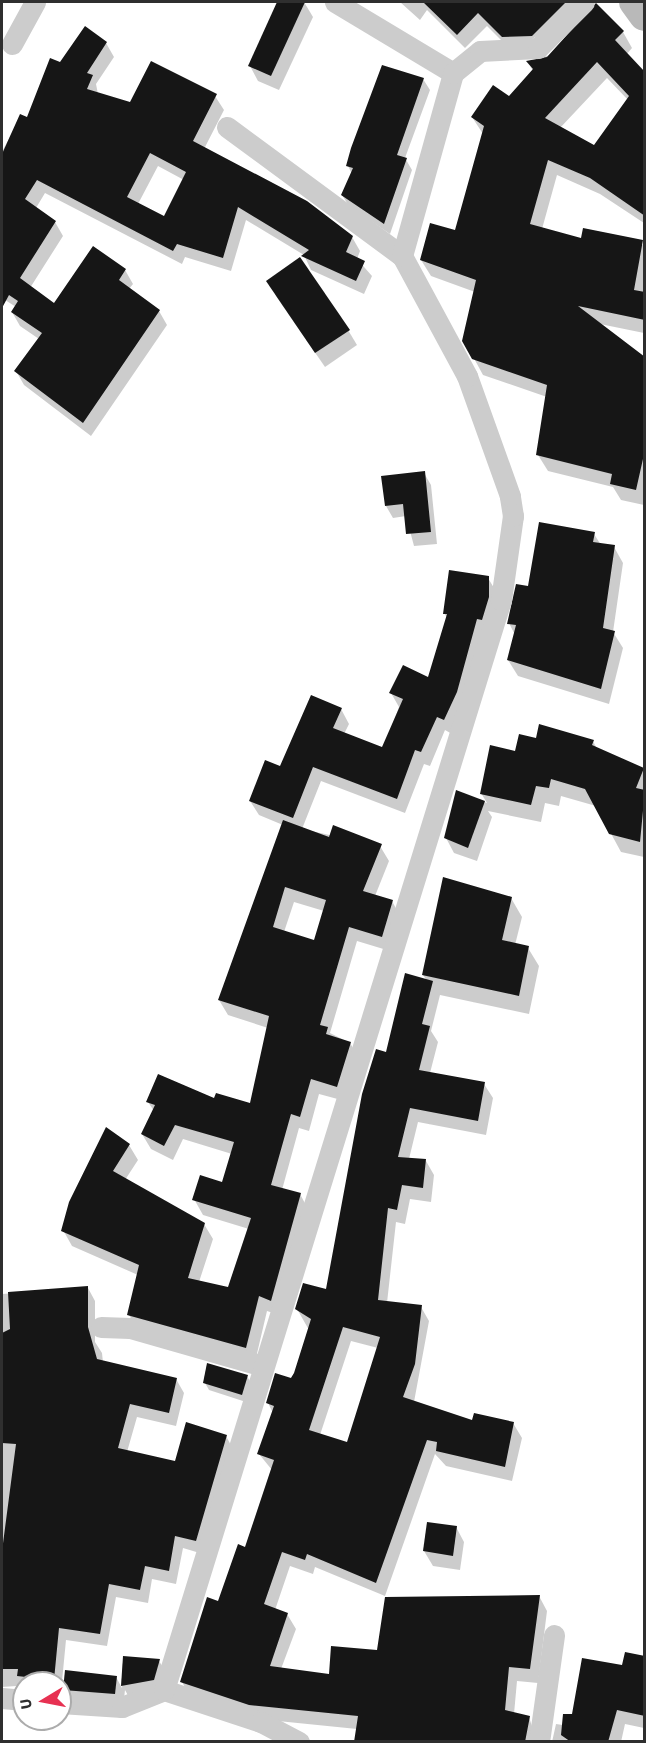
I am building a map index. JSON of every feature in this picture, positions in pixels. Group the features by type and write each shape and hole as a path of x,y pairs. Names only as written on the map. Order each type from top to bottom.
{"main road":[{"path":"634,2 645,16"}],"street":[{"path":"12,44 36,2"},
{"path":"335,2 453,73"},
{"path":"402,256 453,73 480,51 538,48 584,2"},
{"path":"164,1690 501,600 513,516 467,376 402,256 227,127"},
{"path":"101,1328 130,1328 263,1365"},
{"path":"539,1742 554,1635"},
{"path":"72,1704 122,1707 164,1690 261,1722 300,1742"}],"building":[{"path":"277,2 305,2 271,76 248,66"},
{"path":"423,2 566,2 532,36 502,37 478,13 457,35"},
{"path":"596,3 624,31 615,40 645,72 645,216 590,178 548,160 530,224 581,238 583,228 643,240 634,290 645,292 645,320 578,306 645,357 645,450 636,490 610,484 612,474 536,455 547,385 472,359 462,341 476,280 420,260 430,223 455,230 484,126 471,117 493,85 509,96 533,69 526,61 547,57","holes":["597,62 629,96 594,145 545,118"]},
{"path":"85,26 107,42 87,73 93,75 87,89 130,102 151,61 217,94 193,141 307,201 353,236 346,252 365,261 356,281 301,256 309,250 238,207 223,258 177,244 173,251 37,180 25,199 56,221 20,278 54,303 93,246 126,269 119,280 160,310 83,423 14,371 42,333 11,312 18,301 9,295 2,308 2,154 20,114 27,117 50,58 60,62","holes":["150,153 186,172 164,216 127,197"]},
{"path":"382,65 424,78 397,155 407,158 384,224 341,195 353,168 346,166 351,148"},
{"path":"300,257 350,330 315,353 266,281"},
{"path":"425,471 431,532 406,534 403,504 385,506 381,476"},
{"path":"539,522 595,532 593,542 615,545 603,628 615,631 601,689 507,660 516,625 507,624 516,584 528,586"},
{"path":"449,570 489,576 489,597 482,620 477,619 457,692 444,720 437,717 421,752 415,750 397,799 313,767 293,818 249,801 265,760 280,766 311,695 342,708 333,728 382,747 403,699 389,693 403,665 428,677 447,614 443,614"},
{"path":"539,724 594,740 592,745 644,768 636,788 645,790 640,842 609,834 585,789 551,779 549,788 536,786 531,805 480,794 490,745 515,751 519,734 536,738"},
{"path":"456,790 485,801 468,848 444,838"},
{"path":"283,820 329,837 333,825 382,844 363,891 393,900 382,937 349,927 320,1025 328,1027 326,1034 351,1042 337,1087 311,1079 300,1117 291,1114 271,1185 301,1193 271,1301 259,1296 246,1348 127,1315 139,1265 61,1231 69,1202 106,1127 130,1144 113,1171 205,1223 188,1278 228,1287 251,1218 192,1200 200,1175 222,1182 234,1142 175,1125 164,1146 141,1134 155,1105 146,1102 158,1074 214,1098 216,1093 250,1103 269,1016 218,1000","holes":["285,887 326,900 314,940 273,927"]},
{"path":"443,877 512,897 502,940 529,946 519,996 422,975"},
{"path":"405,973 433,981 422,1024 430,1026 419,1070 485,1082 478,1121 410,1108 398,1157 426,1159 423,1188 402,1185 397,1210 388,1208 378,1300 422,1305 415,1364 403,1397 472,1420 474,1413 514,1422 505,1467 436,1451 437,1442 427,1440 376,1583 307,1554 305,1560 282,1552 264,1604 288,1613 270,1666 329,1674 331,1646 377,1650 385,1597 540,1595 530,1669 509,1667 505,1710 530,1716 525,1742 354,1742 358,1716 249,1705 180,1682 207,1597 218,1601 238,1544 245,1547 274,1460 257,1454 274,1406 266,1403 275,1373 291,1378 294,1373 311,1319 295,1309 303,1283 326,1289 362,1094 376,1049 386,1052","holes":["343,1327 380,1337 347,1442 309,1430"]},
{"path":"88,1286 88,1327 97,1359 177,1378 169,1413 130,1404 118,1448 175,1461 186,1422 227,1435 196,1541 175,1536 169,1571 145,1566 140,1590 109,1584 100,1634 59,1628 55,1671 2,1669 2,1551 16,1444 2,1443 2,1333 10,1329 8,1292"},
{"path":"207,1363 248,1375 242,1395 203,1383"},
{"path":"427,1522 457,1526 453,1556 423,1551"},
{"path":"625,1652 645,1656 645,1716 617,1710 608,1742 571,1742 561,1735 563,1714 572,1714 582,1658 622,1665"},
{"path":"123,1656 160,1659 154,1680 121,1686"},
{"path":"65,1670 117,1676 115,1694 72,1691 72,1671"}]}
